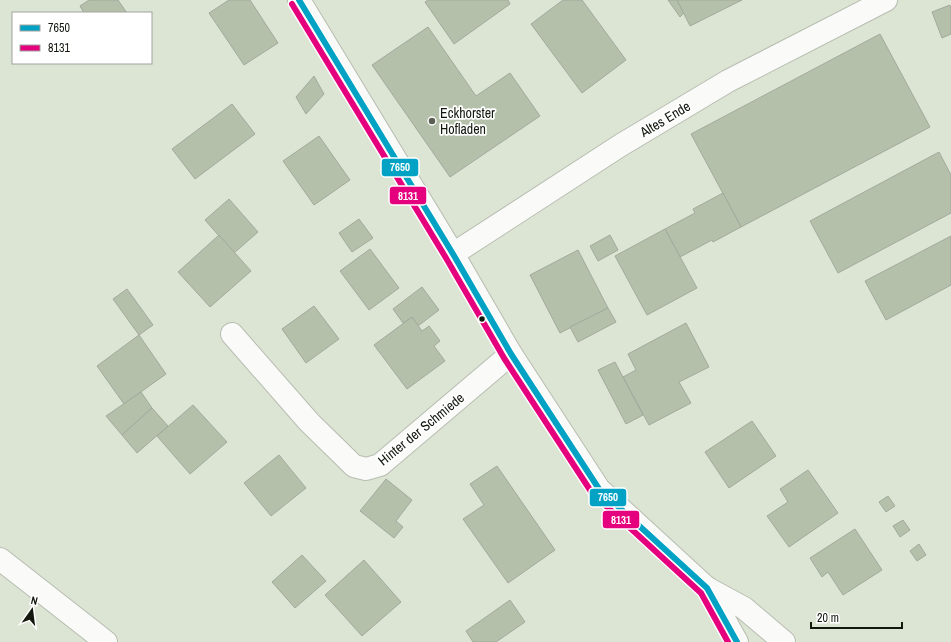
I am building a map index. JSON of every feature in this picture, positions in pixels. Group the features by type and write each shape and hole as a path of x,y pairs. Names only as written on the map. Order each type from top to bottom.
{"street":[{"path":"299,0 453,254 511,354 599,489 707,588 744,608 784,642"},
{"name":"Altes Ende","path":"453,254 621,145 728,80 886,0"},
{"name":"Hinter der Schmiede","path":"232,334 309,422 354,466 366,469 380,465 511,354"},
{"path":"0,559 106,642"},
{"path":"707,588 737,642"}],"building":[{"path":"89,0 118,0 126,12 83,12 80,6"},
{"path":"229,0 250,0 278,43 244,65 209,13"},
{"path":"428,0 508,0 510,4 454,44 425,2"},
{"path":"563,0 582,0 626,60 582,93 531,24"},
{"path":"668,0 677,0 684,13 680,17"},
{"path":"677,0 742,0 690,26"},
{"path":"950,5 951,34 942,38 932,12"},
{"path":"428,27 476,96 510,73 540,116 450,177 372,65"},
{"path":"880,34 930,127 741,227 691,134"},
{"path":"314,76 324,94 306,114 296,97"},
{"path":"232,104 255,134 195,179 172,149"},
{"path":"319,136 350,180 314,205 283,161"},
{"path":"939,152 951,175 951,213 838,273 810,221"},
{"path":"723,193 741,227 680,257 665,229 695,213 693,209"},
{"path":"229,199 258,232 234,253 205,220"},
{"path":"359,219 373,238 352,252 339,233"},
{"path":"665,229 697,288 647,315 615,256"},
{"path":"219,235 251,271 210,307 178,272"},
{"path":"610,235 618,250 598,261 590,246"},
{"path":"951,236 951,285 886,320 865,281"},
{"path":"370,249 399,288 369,310 340,271"},
{"path":"578,250 608,308 560,333 530,275"},
{"path":"422,287 439,310 418,326 412,317 403,323 393,309"},
{"path":"127,289 153,325 139,335 113,299"},
{"path":"314,306 339,339 306,363 282,329"},
{"path":"608,308 616,322 578,342 570,327"},
{"path":"412,317 422,331 429,326 440,341 434,346 445,361 407,389 374,345"},
{"path":"686,323 709,367 679,382 691,403 649,425 623,377 636,370 628,354"},
{"path":"139,335 166,374 124,404 97,366"},
{"path":"615,362 643,415 626,424 598,370"},
{"path":"141,392 152,408 122,435 106,416"},
{"path":"193,405 227,442 190,474 157,436"},
{"path":"152,408 168,426 137,453 122,435"},
{"path":"752,421 776,456 729,488 705,452"},
{"path":"279,455 306,488 271,516 244,483"},
{"path":"497,466 555,550 508,583 463,519 484,505 470,484"},
{"path":"808,470 838,513 789,547 767,516 788,502 780,489"},
{"path":"386,479 412,500 396,521 403,527 394,538 360,511"},
{"path":"888,496 895,506 886,512 879,502"},
{"path":"903,520 910,530 900,537 893,526"},
{"path":"855,529 882,570 843,595 828,572 822,577 810,558"},
{"path":"919,544 926,555 917,561 910,551"},
{"path":"302,555 326,581 295,608 272,582"},
{"path":"364,560 401,602 362,636 325,595"},
{"path":"510,600 525,622 496,642 473,642 466,631"}],"transit line":[{"name":"7650","path":"299,0 453,254 511,354 599,489 707,588 737,642"},
{"name":"8131","path":"292,4 446,258 504,358 592,493 701,593 728,642"}],"place":[{"name":"Eckhorster Hofladen","path":"432,121"}]}
